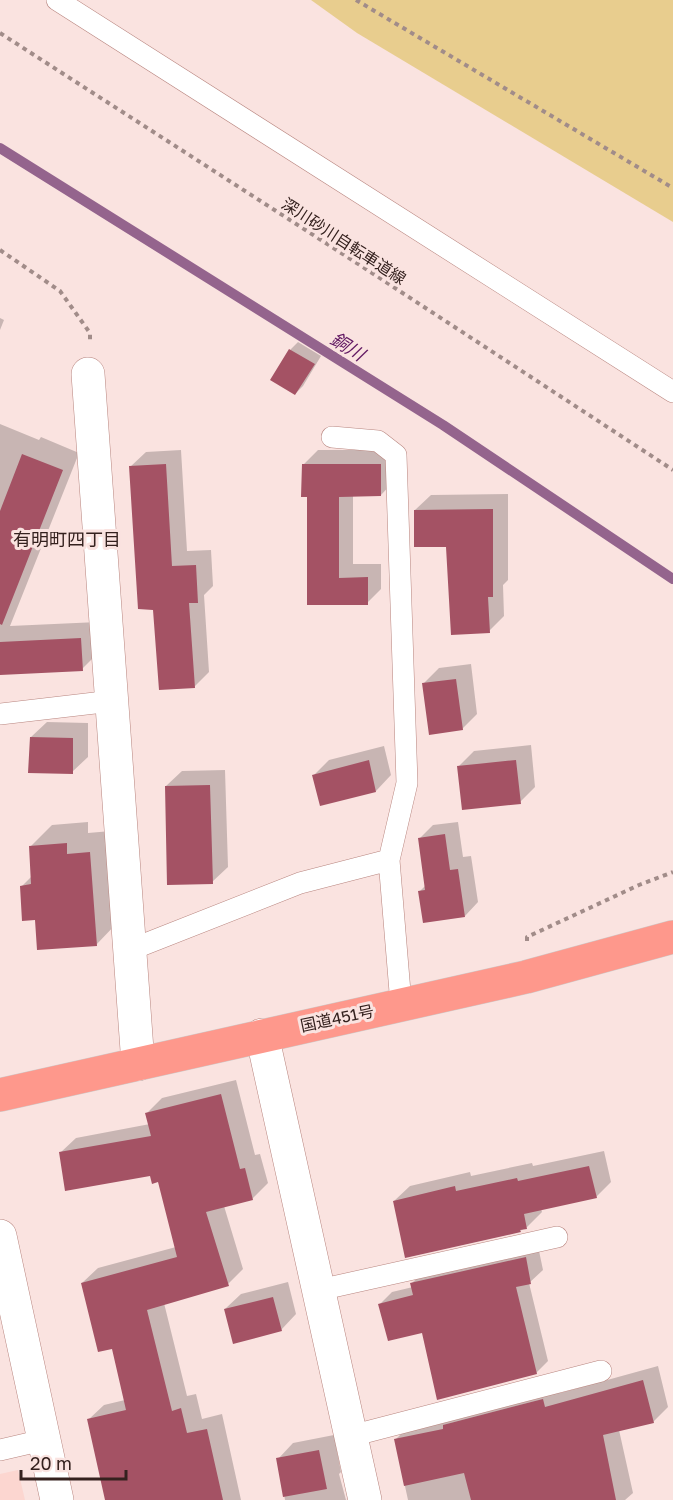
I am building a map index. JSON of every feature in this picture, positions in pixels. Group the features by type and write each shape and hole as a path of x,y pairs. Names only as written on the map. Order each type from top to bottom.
{"highway":[{"name":"国道451号","path":"0,1095 526,977 673,937"}],"street":[{"path":"88,374 138,1064"},
{"path":"262,1035 365,1500"},
{"path":"0,1236 57,1500"}],"lane":[{"path":"57,0 673,392"},
{"path":"332,437 378,441 396,455 407,783 389,860 401,1004"},
{"path":"0,714 112,700"},
{"path":"130,950 300,883 389,860"},
{"path":"319,1290 558,1238"},
{"path":"351,1436 601,1371"},
{"path":"0,1450 43,1440"}],"path":[{"path":"356,0 673,188"},
{"name":"深川砂川自転車道線","path":"0,33 673,470"},
{"path":"0,250 60,291 90,333 88,374"},
{"path":"526,977 527,937 639,885 673,872"}],"shaded area":[{"path":"311,0 673,0 673,222 357,33"},
{"path":"18,1470 25,1500 0,1500 0,1474"}],"building":[{"path":"289,349 315,364 295,395 270,380"},
{"path":"22,454 63,470 2,625 0,624 0,511"},
{"path":"166,464 172,566 196,565 198,603 189,603 195,688 159,690 153,610 138,609 129,466"},
{"path":"302,464 381,464 381,496 339,497 339,578 368,577 368,605 307,605 307,497 301,497"},
{"path":"493,509 493,597 488,597 490,633 451,635 446,547 414,547 414,510"},
{"path":"81,638 83,671 0,675 0,642"},
{"path":"456,679 463,730 429,735 422,683"},
{"path":"30,737 73,738 73,774 28,773"},
{"path":"369,760 376,792 320,806 312,775"},
{"path":"516,760 521,804 462,810 457,766"},
{"path":"210,785 213,884 167,885 165,786"},
{"path":"445,834 450,870 458,869 465,917 423,923 418,891 425,890 418,838"},
{"path":"67,843 67,854 90,852 97,946 37,950 35,920 22,921 20,886 31,884 29,846"},
{"path":"221,1094 240,1169 245,1168 253,1200 206,1212 229,1286 147,1310 172,1411 181,1408 187,1433 207,1429 223,1500 105,1500 87,1419 126,1410 112,1349 98,1352 81,1283 177,1257 158,1182 152,1184 150,1176 65,1191 59,1152 151,1136 145,1113"},
{"path":"589,1166 597,1198 524,1214 527,1229 520,1230 521,1232 405,1258 393,1201 455,1186 456,1191"},
{"path":"526,1257 531,1284 516,1287 537,1374 437,1400 422,1333 388,1341 378,1304 413,1295 410,1283"},
{"path":"273,1297 282,1331 233,1344 224,1309"},
{"path":"643,1380 654,1423 603,1435 616,1500 471,1500 464,1473 404,1486 394,1439 443,1429 443,1425 543,1399 545,1407"},
{"path":"319,1450 327,1489 283,1497 276,1458"}],"waterway":[{"name":"銅川","path":"0,148 443,425 673,579"}],"district":[{"name":"有明町四丁目","path":"67,539"}]}
